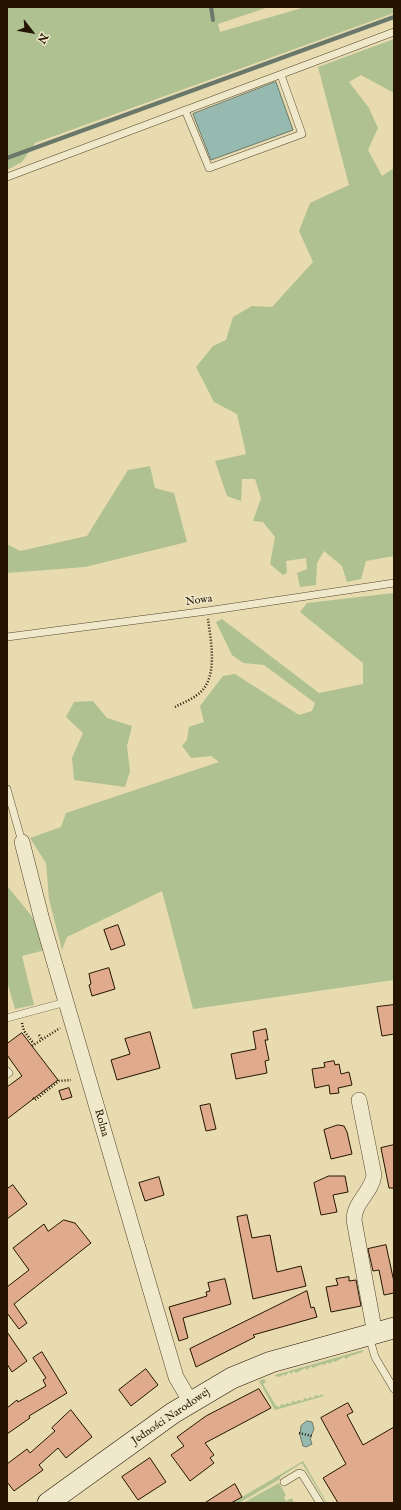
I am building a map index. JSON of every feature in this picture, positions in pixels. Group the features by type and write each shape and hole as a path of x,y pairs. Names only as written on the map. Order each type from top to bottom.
{"street":[{"name":"Rolna","path":"22,842 71,1021 176,1377 190,1401"},
{"path":"359,1100 374,1175 373,1182 356,1208 354,1220 379,1332"},
{"name":"Jedności Narodowej","path":"48,1503 190,1401 232,1378 271,1362 379,1332"}],"lane":[{"path":"7,177 394,32"},
{"path":"185,110 209,168 302,134 281,75"},
{"name":"Nowa","path":"7,637 207,611 394,583"},
{"path":"7,789 22,842"},
{"path":"7,1018 66,1002"},
{"path":"7,1071 9,1073 7,1074"},
{"path":"379,1332 375,1357 394,1390"},
{"path":"284,1482 299,1473 302,1474 320,1503"}],"path":[{"path":"175,706 198,695 210,676 212,657 207,611"},
{"path":"20,1014 24,1031 33,1045 71,1021"},
{"path":"39,1036 42,1040"},
{"path":"33,1098 35,1100 59,1081 71,1080"},
{"path":"299,1433 312,1436"}],"green space":[{"path":"7,7 269,7 218,24 220,32 305,7 394,7 394,13 35,143 22,162 7,170"},
{"path":"394,39 394,93 361,75 349,82 369,108 378,128 368,150 382,176 394,168 394,556 366,561 361,579 347,582 342,566 324,551 317,563 316,585 300,587 297,573 307,569 306,558 286,561 287,573 283,575 270,564 275,537 263,522 253,521 261,498 255,479 242,479 241,501 227,496 215,461 246,454 237,414 214,402 196,367 213,346 226,340 233,317 252,306 272,307 313,262 299,231 310,203 349,185 318,67"},
{"path":"150,466 155,488 174,493 187,542 85,567 7,573 7,544 20,551 87,536 128,470"},
{"path":"394,593 394,980 193,1009 162,891 67,937 62,950 49,899 46,863 30,838 61,827 66,813 219,762 211,756 191,758 182,746 187,740 189,727 204,722 200,706 223,676 235,674 299,715 312,711 315,703 264,665 243,663 232,655 216,622 222,619 319,693 363,684 363,663 300,612 307,603"},
{"path":"93,701 107,718 132,726 127,746 130,771 125,787 74,780 72,758 83,733 66,717 74,702"},
{"path":"7,886 36,923 45,950 22,956 34,1005 15,1009 7,981"},
{"path":"363,1350 363,1352 350,1356 346,1359 344,1357 329,1364 328,1362 324,1365 322,1364 313,1368 311,1366 307,1370 305,1368 296,1373 294,1371 291,1374 289,1372 285,1376 284,1374 280,1377 275,1376 275,1375"},
{"path":"264,1379 266,1382 263,1384 276,1406 280,1407 281,1404 286,1405 286,1403 291,1404 292,1401 303,1401 304,1398 314,1398 315,1395 320,1396 321,1394 324,1396 275,1410 259,1381"},
{"path":"303,1461 327,1503 302,1463 280,1477 280,1479 239,1503 232,1503"},
{"path":"279,1483 286,1495 284,1497 286,1501 292,1498 294,1503 243,1503"}],"water":[{"path":"276,82 293,130 211,160 193,114"},
{"path":"307,1421 312,1422 314,1429 310,1438 312,1444 306,1447 303,1446 300,1435 301,1426"}],"building":[{"path":"118,925 125,945 111,950 104,930"},
{"path":"109,968 115,989 92,996 89,985 91,984 89,974"},
{"path":"394,1005 394,1034 382,1036 377,1007"},
{"path":"266,1029 268,1040 265,1040 269,1060 265,1061 267,1073 236,1079 231,1054 256,1049 253,1032"},
{"path":"150,1032 160,1068 117,1080 111,1060 130,1054 125,1039"},
{"path":"22,1033 58,1080 7,1119 7,1087 22,1076 7,1055 7,1044"},
{"path":"334,1061 335,1065 339,1064 341,1074 349,1072 352,1085 338,1088 339,1093 330,1094 329,1085 315,1088 312,1069 325,1067 324,1063"},
{"path":"69,1088 72,1097 62,1100 59,1091"},
{"path":"210,1104 216,1129 206,1131 200,1106"},
{"path":"338,1125 344,1126 347,1132 352,1154 331,1159 324,1130"},
{"path":"394,1145 394,1188 389,1188 381,1148"},
{"path":"329,1176 345,1176 348,1192 333,1195 337,1212 321,1215 314,1183"},
{"path":"159,1177 164,1195 145,1201 139,1183"},
{"path":"13,1185 27,1204 7,1219 7,1189"},
{"path":"247,1215 252,1238 270,1235 277,1272 301,1266 306,1286 253,1299 237,1217"},
{"path":"64,1220 75,1223 91,1243 14,1304 27,1323 19,1329 7,1313 7,1287 29,1270 13,1248 44,1224 48,1231"},
{"path":"386,1245 394,1282 394,1293 384,1295 379,1270 373,1271 368,1249"},
{"path":"349,1277 349,1281 356,1280 361,1306 331,1312 326,1287 338,1285 336,1279"},
{"path":"225,1279 231,1304 183,1318 188,1338 179,1341 169,1307 207,1296 206,1292 210,1291 208,1283"},
{"path":"307,1291 311,1308 314,1307 317,1317 253,1335 255,1337 196,1367 190,1349"},
{"path":"7,1332 27,1361 12,1372 7,1364"},
{"path":"42,1352 67,1393 29,1416 30,1418 7,1434 7,1408 17,1400 18,1402 46,1386 43,1380 46,1378 33,1358"},
{"path":"146,1369 158,1385 131,1406 119,1390"},
{"path":"259,1389 271,1408 205,1443 214,1455 210,1458 214,1463 190,1481 171,1455 184,1446 177,1437 206,1416"},
{"path":"348,1403 353,1412 347,1415 363,1445 394,1427 394,1503 338,1503 323,1478 346,1464 321,1418"},
{"path":"71,1410 92,1437 66,1458 58,1448 39,1465 43,1470 14,1491 7,1482 7,1464 27,1449 30,1453 55,1431 52,1428"},
{"path":"150,1458 166,1482 138,1500 122,1477"},
{"path":"235,1484 242,1497 231,1503 205,1503"}],"waterway":[{"path":"211,7 213,20"},
{"path":"7,158 394,17"}]}
